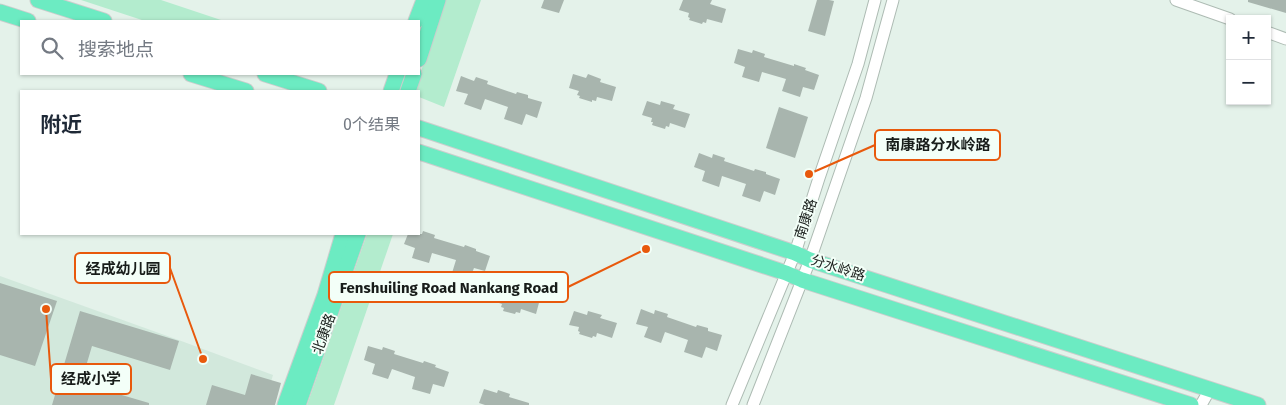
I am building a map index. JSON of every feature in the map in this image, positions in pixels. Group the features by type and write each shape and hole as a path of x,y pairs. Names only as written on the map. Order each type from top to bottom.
{"main road":[{"path":"38,0 101,20"},
{"path":"416,20 424,0"},
{"path":"420,55 438,0"},
{"path":"0,12 25,20"},
{"path":"194,75 243,90"},
{"path":"268,75 316,90"},
{"path":"391,90 398,75"},
{"path":"408,90 414,75"},
{"name":"分水岭路","path":"420,128 795,253 810,260 1258,405"},
{"name":"分水岭路","path":"420,152 786,272 802,280 1191,405"},
{"name":"北康路","path":"285,405 325,295 343,235"},
{"name":"北康路","path":"298,405 358,235"}],"street":[{"name":"南康路","path":"732,405 795,253 858,64 875,0"},
{"name":"南康路","path":"753,405 810,260 866,98 893,0"},
{"path":"1176,0 1226,18"},
{"path":"1271,33 1286,38"},
{"path":"1201,405 1210,388"}],"shaded area":[{"path":"0,276 273,375 264,405 0,405"}],"green space":[{"path":"81,0 161,0 221,20 142,20"},
{"path":"446,0 481,0 444,107 420,97 420,90 414,90"},
{"path":"367,235 393,235 334,405 307,405"}],"building":[{"path":"544,0 564,0 559,13 541,8"},
{"path":"683,0 712,0 710,4 726,9 722,23 707,19 706,23 703,22 702,24 689,20 689,13 679,10"},
{"path":"817,0 834,1 825,36 808,31"},
{"path":"1248,0 1286,0 1286,13 1248,2"},
{"path":"738,49 752,53 753,50 765,54 764,57 794,66 794,64 819,75 814,90 803,87 800,97 782,91 786,79 762,72 759,82 742,77 745,67 734,63"},
{"path":"573,74 586,78 588,74 601,79 600,82 616,87 612,101 597,97 596,101 592,100 592,102 579,98 580,96 577,95 579,91 569,88"},
{"path":"461,76 474,81 476,77 488,81 487,84 516,94 517,92 528,95 528,98 542,102 537,118 526,114 522,125 504,119 508,107 485,99 481,110 464,104 468,94 456,91"},
{"path":"647,101 660,105 661,101 675,105 673,109 690,114 685,128 670,123 669,127 666,126 665,129 652,125 652,118 642,115"},
{"path":"779,107 808,117 795,158 766,148"},
{"path":"699,153 712,158 713,154 725,158 724,161 754,171 755,169 766,172 766,174 780,179 775,195 764,191 760,202 742,196 746,184 722,176 719,187 702,181 705,171 694,167"},
{"path":"423,231 435,235 434,238 464,247 465,245 490,256 485,271 474,268 470,278 452,273 456,260 432,253 429,263 412,258 415,248 404,244 408,235 422,234"},
{"path":"0,283 57,301 35,366 0,355"},
{"path":"497,287 510,291 512,287 525,291 524,294 540,299 536,314 521,309 520,313 516,312 515,314 503,311 502,304 493,301"},
{"path":"641,309 654,314 655,310 668,314 667,317 696,327 697,325 708,328 708,331 722,335 717,351 706,347 702,358 684,352 688,340 665,332 661,343 644,337 648,327 636,324"},
{"path":"80,311 179,341 170,370 92,346 81,383 149,403 149,405 52,405"},
{"path":"574,311 587,315 588,311 602,315 600,318 617,323 612,338 597,333 596,337 593,336 592,338 579,334 579,327 569,325"},
{"path":"368,346 382,350 383,347 395,351 394,354 423,363 424,361 449,372 444,387 433,384 430,394 412,389 415,377 392,369 388,379 372,374 375,364 364,360"},
{"path":"251,374 281,383 275,405 206,405 212,385 245,395"},
{"path":"484,389 497,393 498,390 510,394 509,397 529,403 529,405 485,405 479,403"}],"place":[{"name":"南康路分水岭路","path":"809,174"},
{"name":"Fenshuiling Road Nankang Road","path":"646,249"},
{"name":"经成小学","path":"46,309"},
{"name":"经成幼儿园","path":"203,359"}]}
